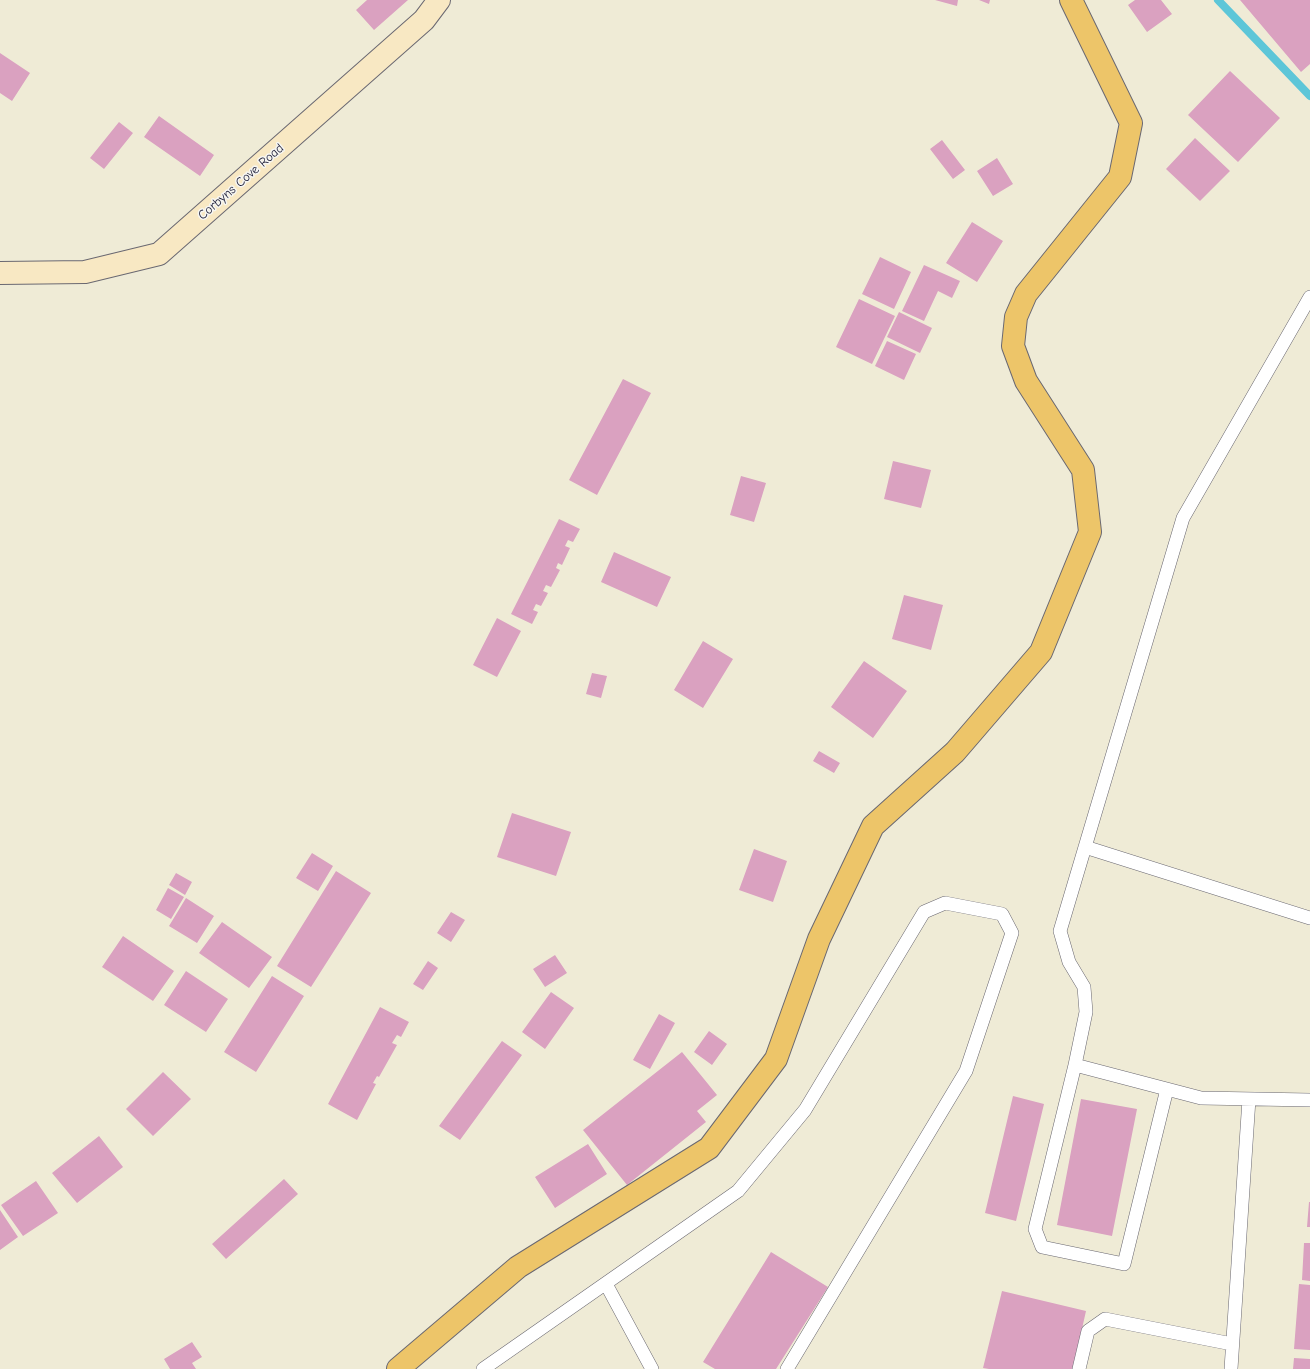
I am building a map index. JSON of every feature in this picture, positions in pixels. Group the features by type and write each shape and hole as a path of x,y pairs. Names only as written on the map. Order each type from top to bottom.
{"main road":[{"name":"Corbyns Cove Road","path":"0,273 85,272 159,254 424,20 440,0"},
{"path":"398,1369 518,1267 709,1148 776,1059 819,939 873,826 955,752 1041,652 1090,532 1083,470 1026,382 1013,346 1016,318 1026,294 1120,177 1132,123 1071,0"}],"lane":[{"path":"1167,1089 1124,1264 1042,1247 1035,1229 1075,1065 1086,1012 1084,987 1069,962 1060,931 1183,518 1310,296"},
{"path":"1085,847 1310,918"},
{"path":"483,1369 738,1191 805,1110 924,912 945,903 1002,914 1012,933 966,1071 787,1369"},
{"path":"1075,1065 1201,1098 1310,1100"},
{"path":"1231,1369 1249,1099"},
{"path":"606,1284 652,1369"},
{"path":"1079,1369 1088,1331 1105,1319 1232,1344"}],"building":[{"path":"367,0 408,0 374,30 356,10"},
{"path":"935,0 958,0 957,6"},
{"path":"979,0 990,0 989,4"},
{"path":"1135,0 1161,0 1172,14 1147,32 1128,5"},
{"path":"1240,0 1310,0 1310,64 1301,72"},
{"path":"0,53 30,73 12,101 0,93"},
{"path":"1230,71 1280,118 1238,162 1188,115"},
{"path":"159,116 214,155 200,176 144,137"},
{"path":"119,122 133,133 104,169 90,158"},
{"path":"1195,138 1230,171 1200,201 1166,169"},
{"path":"942,140 965,170 953,179 930,149"},
{"path":"997,158 1013,184 993,196 977,171"},
{"path":"972,222 1003,241 977,282 946,263"},
{"path":"880,257 911,272 894,309 862,294"},
{"path":"924,265 960,281 952,298 938,291 924,321 902,311"},
{"path":"859,299 895,316 872,364 836,347"},
{"path":"899,312 932,328 920,353 887,337"},
{"path":"887,341 916,354 904,380 875,366"},
{"path":"623,379 651,393 597,495 569,480"},
{"path":"893,461 931,470 921,508 884,499"},
{"path":"741,476 766,483 754,522 730,515"},
{"path":"559,519 580,529 573,542 568,540 565,546 570,548 562,565 558,563 556,568 560,570 551,587 546,585 543,591 548,593 541,606 536,604 533,610 538,612 532,624 511,614"},
{"path":"614,552 671,577 657,607 601,582"},
{"path":"904,595 943,605 931,650 892,639"},
{"path":"497,618 521,631 497,677 473,665"},
{"path":"703,641 733,659 703,708 674,690"},
{"path":"864,661 907,691 873,738 831,707"},
{"path":"592,673 607,676 601,698 586,694"},
{"path":"819,751 840,763 834,773 813,761"},
{"path":"512,813 571,832 556,876 497,857"},
{"path":"754,849 787,861 773,902 739,890"},
{"path":"312,853 333,866 318,891 296,878"},
{"path":"336,871 371,893 311,987 277,966"},
{"path":"176,873 192,882 185,895 169,885"},
{"path":"168,888 184,897 171,919 156,910"},
{"path":"186,898 214,916 197,943 169,926"},
{"path":"451,912 465,920 451,942 437,933"},
{"path":"222,922 272,957 249,988 199,953"},
{"path":"123,936 174,971 153,1001 102,967"},
{"path":"555,955 567,973 545,987 533,969"},
{"path":"428,961 438,968 423,990 413,984"},
{"path":"186,971 228,999 206,1032 164,1005"},
{"path":"272,976 304,996 256,1072 224,1052"},
{"path":"551,992 574,1008 545,1049 522,1032"},
{"path":"380,1007 409,1022 401,1037 397,1035 392,1043 397,1045 379,1077 377,1076 373,1083 376,1084 357,1120 328,1104"},
{"path":"659,1014 675,1023 650,1069 633,1060"},
{"path":"709,1031 727,1044 712,1065 694,1052"},
{"path":"502,1041 522,1055 460,1140 439,1126"},
{"path":"682,1052 717,1095 697,1111 706,1122 627,1185 583,1130"},
{"path":"163,1072 191,1099 153,1136 126,1109"},
{"path":"1013,1096 1044,1104 1016,1221 985,1213"},
{"path":"1081,1099 1137,1109 1112,1236 1057,1225"},
{"path":"99,1136 123,1167 77,1203 52,1173"},
{"path":"588,1144 607,1174 555,1208 535,1177"},
{"path":"284,1179 298,1194 226,1259 212,1244"},
{"path":"36,1181 58,1213 23,1236 1,1205"},
{"path":"1309,1202 1310,1227 1307,1227"},
{"path":"0,1210 18,1237 0,1250"},
{"path":"1304,1243 1310,1243 1310,1281 1302,1280"},
{"path":"771,1252 828,1287 776,1369 715,1369 703,1362"},
{"path":"1299,1284 1310,1285 1310,1350 1294,1349"},
{"path":"1002,1291 1086,1311 1073,1369 983,1368"},
{"path":"192,1342 202,1357 192,1363 196,1369 170,1369 164,1359"},
{"path":"1294,1358 1310,1359 1310,1369 1293,1369"}],"waterway":[{"path":"1218,0 1310,96"}]}
